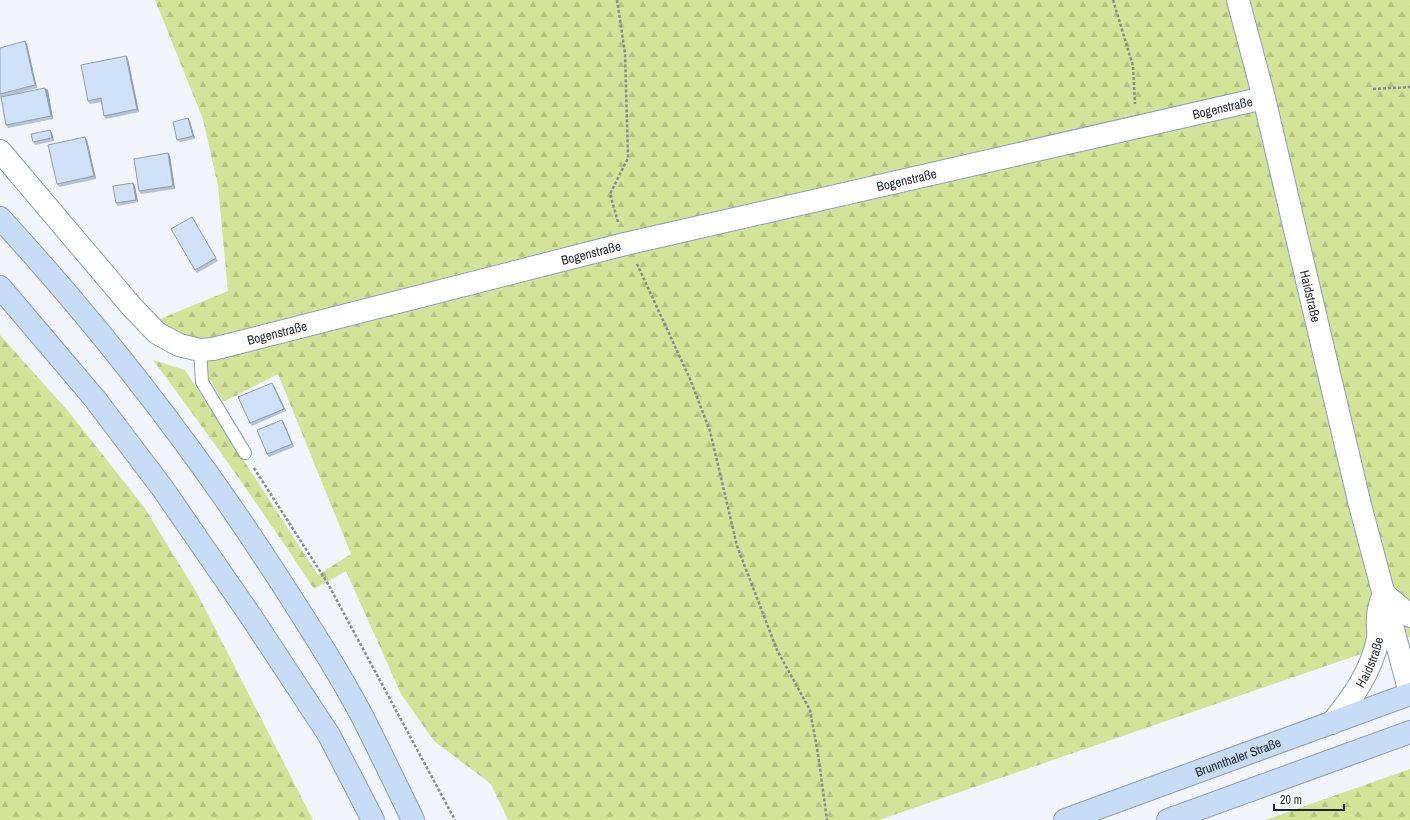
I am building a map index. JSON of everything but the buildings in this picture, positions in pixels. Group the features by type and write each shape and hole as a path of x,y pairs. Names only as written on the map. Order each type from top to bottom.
{"main road":[{"path":"0,218 49,271 126,366 206,470 248,530 319,641 360,713 413,820"},
{"path":"0,288 95,399 163,489 252,618 329,735 373,820"},
{"name":"Brunnthaler Straße","path":"1065,820 1332,723 1410,693"},
{"path":"1168,820 1410,732"}],"street":[{"name":"Haidstraße","path":"1238,0 1264,98 1359,497 1410,693"},
{"name":"Bogenstraße","path":"0,151 132,307 158,333 179,345 200,350 214,349 625,244 1264,98"},
{"name":"Haidstraße","path":"1332,723 1349,702 1370,667 1378,638 1378,616 1383,592"},
{"path":"1383,592 1410,616"}],"lane":[{"path":"200,350 202,382 245,453"}],"path":[{"path":"617,0 625,54 628,158 610,194 625,244 641,272 690,379 710,431 738,546 777,650 810,710 827,820"},
{"path":"1113,0 1133,66 1136,127"},
{"path":"1373,89 1410,87"},
{"path":"245,453 328,582 407,732 456,820"}],"green space":[{"path":"155,0 1410,0 1410,637 879,820 508,820 491,784 434,741 401,694 346,571 314,589 195,416 153,360 185,370 318,575 351,554 278,374 223,402 212,383 160,319 228,291 218,186 203,119"},
{"path":"0,335 68,411 144,507 197,593 313,820 0,820"},
{"path":"1410,769 1410,820 1265,820 1393,775"}]}
